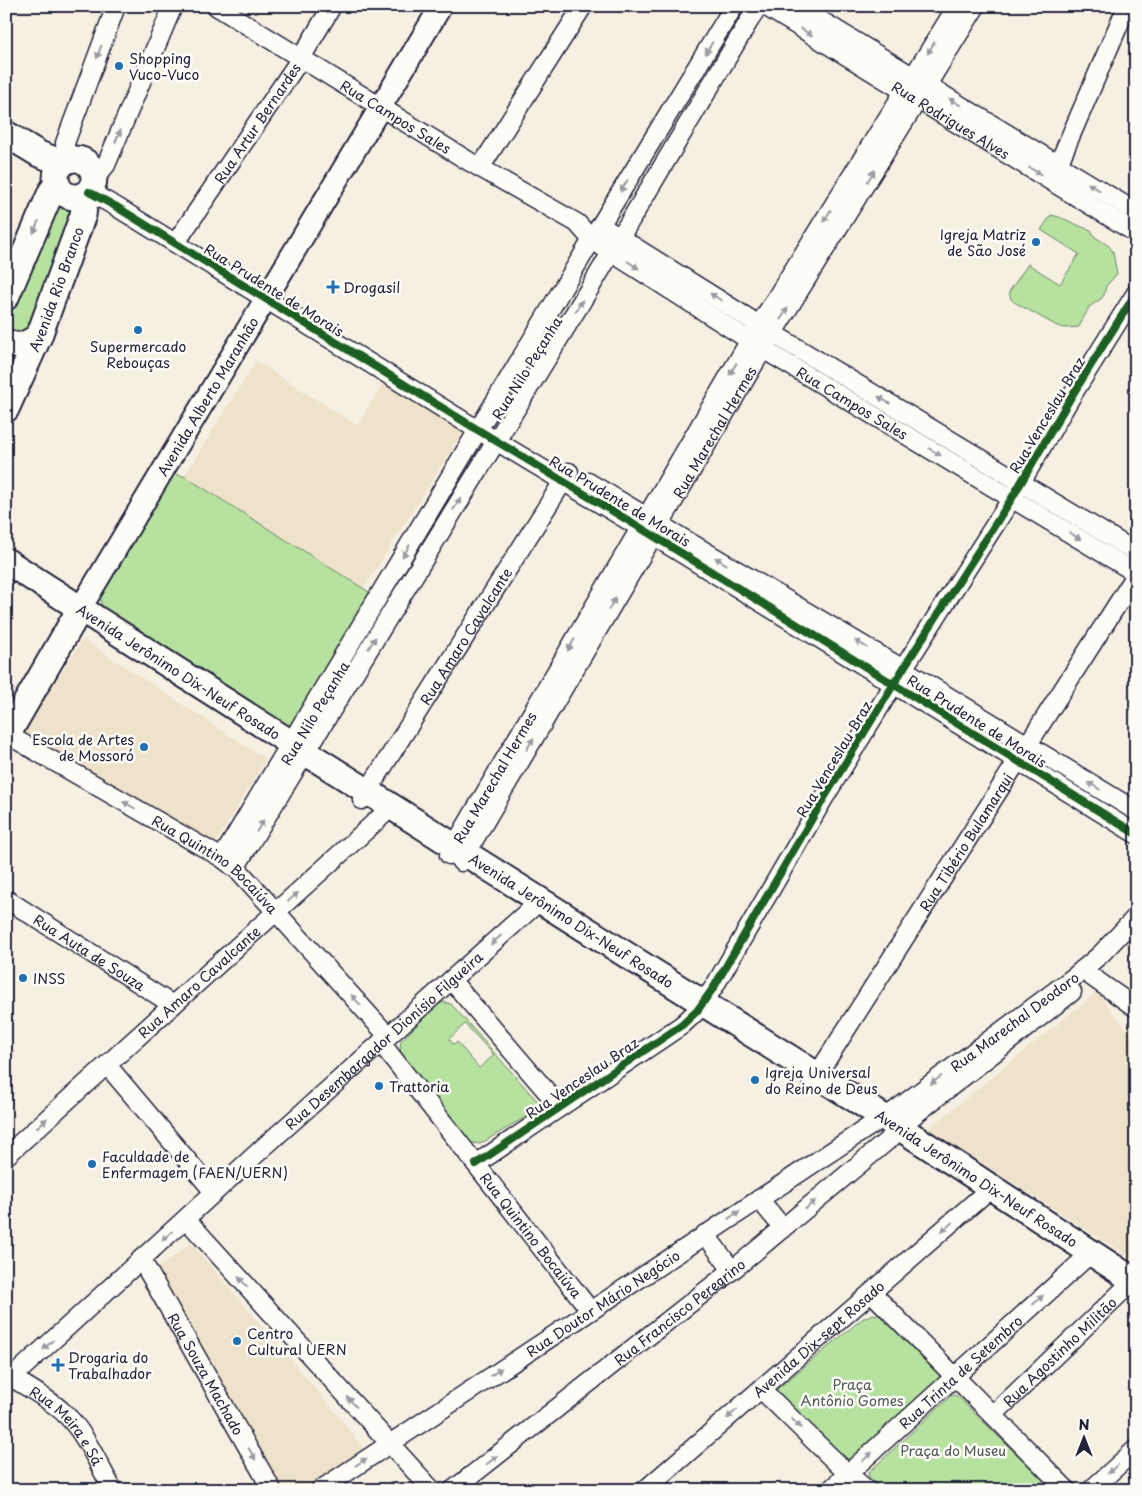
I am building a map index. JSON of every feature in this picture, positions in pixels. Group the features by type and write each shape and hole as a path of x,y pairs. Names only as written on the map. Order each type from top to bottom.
{"main road":[{"path":"6,134 39,154 61,172"},
{"path":"6,146 40,166 61,172"},
{"path":"6,297 61,172 75,159 87,163 92,168 91,186 78,197 66,195 61,191 61,172"},
{"name":"Avenida Rio Branco","path":"6,409 39,336 83,215 91,186"},
{"path":"6,342 21,346 39,336"},
{"name":"Avenida Jerônimo Dix-Neuf Rosado","path":"6,561 76,614"},
{"name":"Avenida Jerônimo Dix-Neuf Rosado","path":"6,576 76,614 296,752 814,1079 987,1192 1133,1284"},
{"name":"Avenida Alberto Maranhão","path":"7,736 76,614"}],"street":[{"path":"61,172 65,143 116,6"},
{"name":"Avenida Rio Branco","path":"91,186 106,165 174,6"},
{"name":"Rua Campos Sales","path":"216,6 480,168 766,329 1136,552"},
{"name":"Rua Artur Bernardes","path":"179,238 301,58 332,6"},
{"name":"Avenida Alberto Maranhão","path":"76,614 441,6"},
{"path":"480,168 583,6"},
{"name":"Rua Nilo Peçanha","path":"296,752 481,426 734,6"},
{"name":"Rua Nilo Peçanha","path":"228,863 296,752 499,436 758,6"},
{"name":"Rua Rodrigues Alves","path":"765,6 1058,165 1136,212"},
{"name":"Rua Rodrigues Alves","path":"797,6 916,89 1136,233"},
{"name":"Rua Marechal Hermes","path":"916,89 957,6"},
{"name":"Rua Marechal Hermes","path":"458,854 756,344 916,89 976,6"},
{"path":"1058,165 1127,6"},
{"name":"Rua Prudente de Morais","path":"91,186 96,186 267,295"},
{"name":"Rua Prudente de Morais","path":"91,186 96,194 267,295 481,426 650,526 903,669 1136,811"},
{"name":"Rua Campos Sales","path":"615,244 756,344 1136,574"},
{"name":"Rua Venceslau Braz","path":"476,1164 682,1025 700,1007 714,987 824,798 903,669 1012,498 1070,397 1136,293"},
{"name":"Rua Amaro Cavalcante","path":"364,795 566,476"},
{"name":"Rua Prudente de Morais","path":"650,526 894,684 1136,834"},
{"name":"Rua Tibério Bulamarqui","path":"814,1079 1136,574"},
{"name":"Rua Quintino Bocaiúva","path":"7,736 228,863 276,912 384,1039 476,1164 590,1310"},
{"name":"Rua Amaro Cavalcante","path":"10,1148 173,1005 387,810"},
{"name":"Rua Auta de Souza","path":"6,899 173,1005"},
{"name":"Rua Desembargador Dionísio Filgueira","path":"8,1378 536,903"},
{"name":"Rua Marechal Deodoro","path":"887,1126 1052,1009 1086,974 1136,917"},
{"name":"Rua Marechal Deodoro","path":"1086,974 1121,950 1136,933"},
{"path":"1086,974 1136,1008"},
{"path":"451,980 560,1107"},
{"path":"106,1065 214,1192"},
{"name":"Rua Doutor Mário Negócio","path":"320,1490 758,1199 887,1126"},
{"name":"Rua Francisco Peregrino","path":"453,1490 783,1228 887,1126"},
{"name":"Avenida Dix-sept Rosado","path":"645,1490 987,1192"},
{"path":"758,1199 783,1228"},
{"path":"186,1219 432,1490"},
{"path":"705,1234 732,1270"},
{"name":"Rua Trinta de Setembro","path":"830,1490 1087,1256"},
{"name":"Rua Souza Machado","path":"141,1260 272,1490"},
{"name":"Rua Agostinho Militão","path":"992,1415 1133,1284"},
{"path":"872,1293 1066,1490"},
{"name":"Rua Meira e Sá","path":"8,1378 36,1392 63,1412 82,1434 113,1490"},
{"path":"761,1389 848,1474 867,1490"},
{"path":"1091,1490 1136,1448"}],"shaded area":[{"path":"256,361 357,425 385,381 464,430 364,588 184,476"},
{"name":"Escola de Artes de Mossoró","path":"83,639 266,759 212,849 21,735"},
{"path":"1097,992 1136,1041 1136,1254 1131,1258 928,1129"},
{"name":"Centro Cultural UERN","path":"191,1243 338,1415 364,1449 305,1490 280,1490 158,1268"}],"green space":[{"path":"60,197 77,204 34,331 6,337 6,309"},
{"path":"1051,215 1091,230 1095,237 1109,246 1113,252 1117,274 1106,286 1101,299 1089,307 1079,327 1065,328 1057,326 1014,302 1009,292 1028,264 1060,284 1079,254 1041,230"},
{"path":"172,474 184,476 374,595 288,727 105,611 103,607 101,594"},
{"path":"444,1002 451,1004 538,1102 534,1112 480,1144 467,1142 401,1053 401,1041 437,1005","holes":["465,1024 494,1055 479,1068 457,1042 453,1044 449,1039"]},
{"name":"Praça Antônio Gomes","path":"873,1314 881,1316 940,1374 941,1378 851,1461 847,1461 776,1396 776,1390 862,1319"},
{"name":"Praça do Museu","path":"952,1395 957,1396 1053,1490 883,1490 868,1476 869,1472"}],"cycle path":[{"path":"89,192 115,206 644,530 1136,834"},
{"path":"476,1164 682,1025 697,1011 714,987 824,798 903,669 1012,498 1071,397 1136,293"}],"place":[{"name":"Shopping Vuco-Vuco","path":"119,66"},
{"name":"Igreja Matriz de São José","path":"1036,242"},
{"name":"Drogasil","path":"333,287"},
{"name":"Supermercado Rebouças","path":"138,330"},
{"name":"Escola de Artes de Mossoró","path":"144,747"},
{"name":"INSS","path":"23,978"},
{"name":"Igreja Universal do Reino de Deus","path":"755,1080"},
{"name":"Trattoria","path":"379,1086"},
{"name":"Faculdade de Enfermagem (FAEN/UERN)","path":"92,1164"},
{"name":"Centro Cultural UERN","path":"237,1341"},
{"name":"Drogaria do Trabalhador","path":"58,1365"}]}
